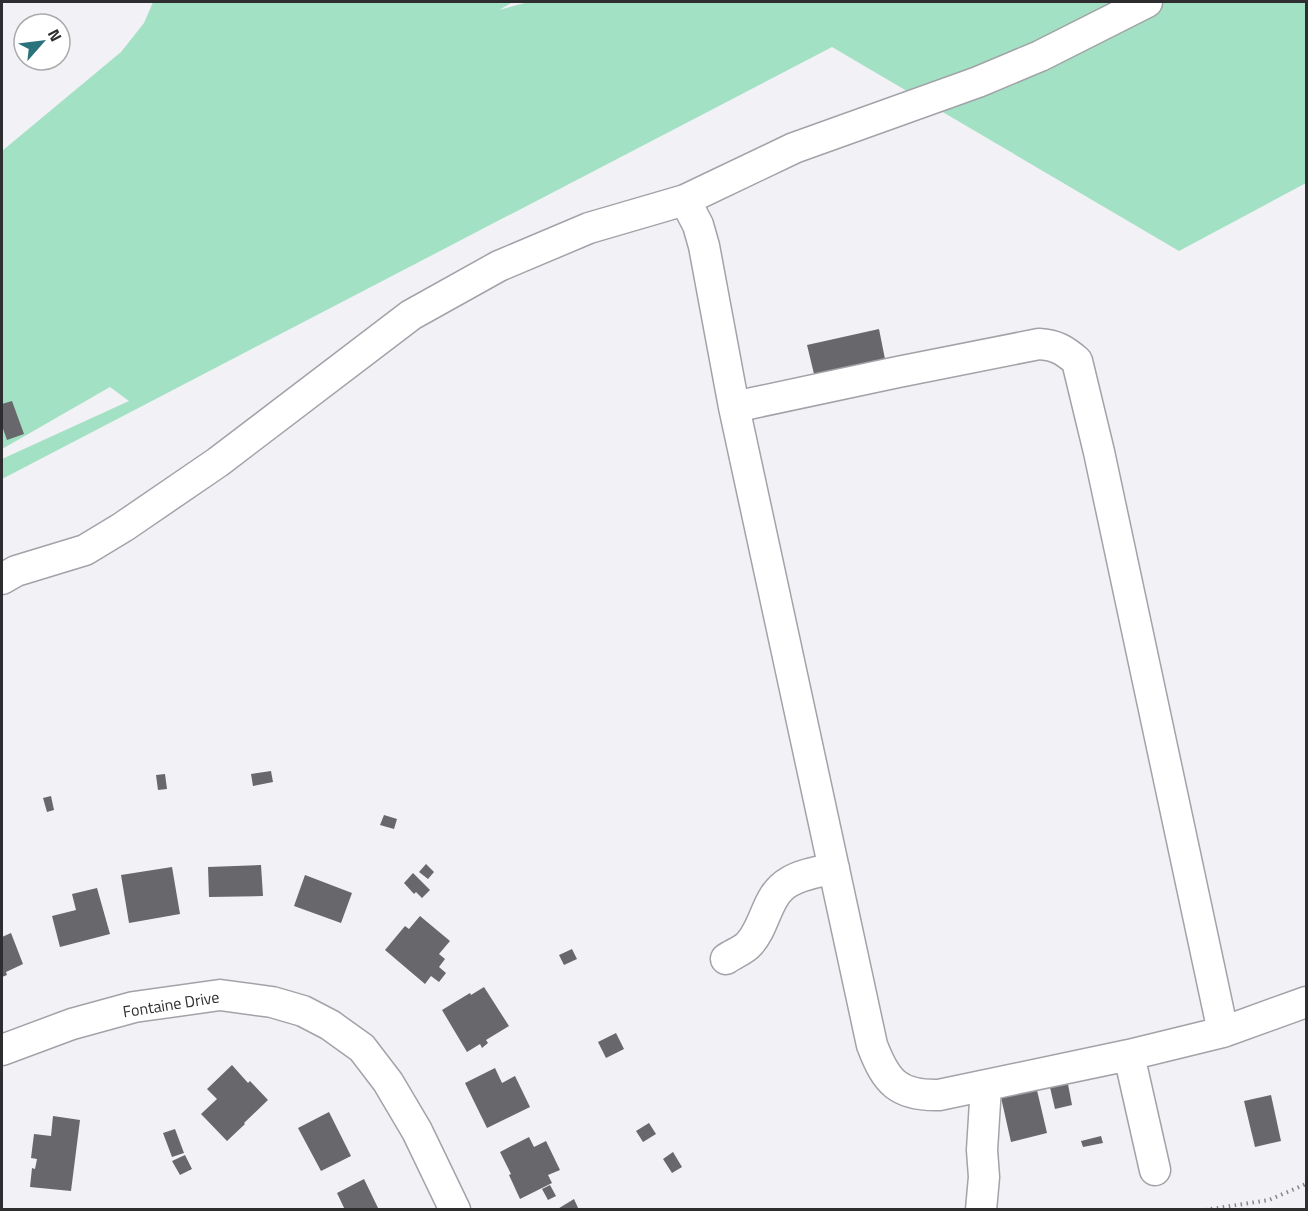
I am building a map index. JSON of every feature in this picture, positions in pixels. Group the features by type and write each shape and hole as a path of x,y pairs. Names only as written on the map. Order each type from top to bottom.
{"street":[{"path":"2,579 16,571 85,550 123,527 218,462 411,315 499,266 589,228 685,200 794,148 978,82 1040,56 1147,2"},
{"path":"685,200 698,225 704,246 734,407 872,1045 887,1075 896,1085 909,1093 939,1095 1129,1055 1223,1032 1306,1002"},
{"path":"734,407 1039,344 1052,344 1077,361 1099,452 1223,1032"},
{"path":"726,958 748,946 780,888 789,881 834,868"},
{"name":"Fontaine Drive","path":"2,1050 72,1024 134,1008 220,995 272,1002 303,1011 330,1025 362,1048 388,1082 417,1131 455,1209"},
{"path":"1129,1055 1155,1170"},
{"path":"981,1209 986,1086"}],"path":[{"path":"1205,1209 1269,1200 1306,1184"}],"green space":[{"path":"153,2 513,2 499,10 528,2 1306,2 1306,183 1179,251 832,47 2,479 2,459 129,401 110,387 2,449 2,151 121,52 144,23"}],"building":[{"path":"879,329 885,359 814,374 807,345"},
{"path":"12,401 24,434 7,440 2,426 2,404"},
{"path":"271,771 273,782 253,786 251,774"},
{"path":"165,774 167,789 158,790 156,775"},
{"path":"51,796 54,810 47,812 43,798"},
{"path":"384,815 397,819 394,829 380,825"},
{"path":"426,864 434,872 428,879 419,872"},
{"path":"261,865 263,896 209,897 208,867"},
{"path":"172,867 180,914 129,923 121,875"},
{"path":"413,873 430,890 422,898 416,892 414,894 404,883"},
{"path":"305,875 352,893 341,923 294,906"},
{"path":"97,888 110,934 60,947 52,916 76,910 72,894"},
{"path":"420,916 450,941 439,954 445,959 439,967 446,973 439,982 431,976 425,984 385,950 405,926 409,929"},
{"path":"11,933 23,964 6,972 7,975 2,977 2,937"},
{"path":"572,949 577,959 564,965 559,955"},
{"path":"484,987 509,1026 486,1040 488,1043 482,1048 480,1044 467,1052 442,1010"},
{"path":"616,1033 624,1049 606,1058 598,1042"},
{"path":"232,1065 268,1100 227,1141 201,1114 217,1099 207,1089"},
{"path":"495,1068 502,1083 515,1076 530,1107 487,1128 465,1083"},
{"path":"1067,1079 1072,1105 1055,1109 1049,1083"},
{"path":"1036,1086 1047,1133 1011,1142 1000,1093"},
{"path":"1271,1095 1281,1141 1255,1147 1244,1101"},
{"path":"329,1112 351,1156 321,1171 298,1128"},
{"path":"53,1116 80,1120 71,1191 30,1187 32,1168 35,1169 37,1159 31,1158 34,1134 51,1136"},
{"path":"649,1123 656,1134 643,1142 636,1131"},
{"path":"175,1129 184,1153 172,1157 163,1133"},
{"path":"1101,1136 1103,1143 1083,1147 1081,1141"},
{"path":"529,1137 534,1147 546,1141 560,1170 548,1175 552,1183 520,1199 500,1152"},
{"path":"673,1152 682,1167 672,1173 663,1159"},
{"path":"185,1155 192,1169 180,1175 172,1161"},
{"path":"364,1179 379,1210 345,1210 337,1193"},
{"path":"550,1185 556,1196 548,1200 542,1189"},
{"path":"574,1199 579,1210 556,1210"}]}
